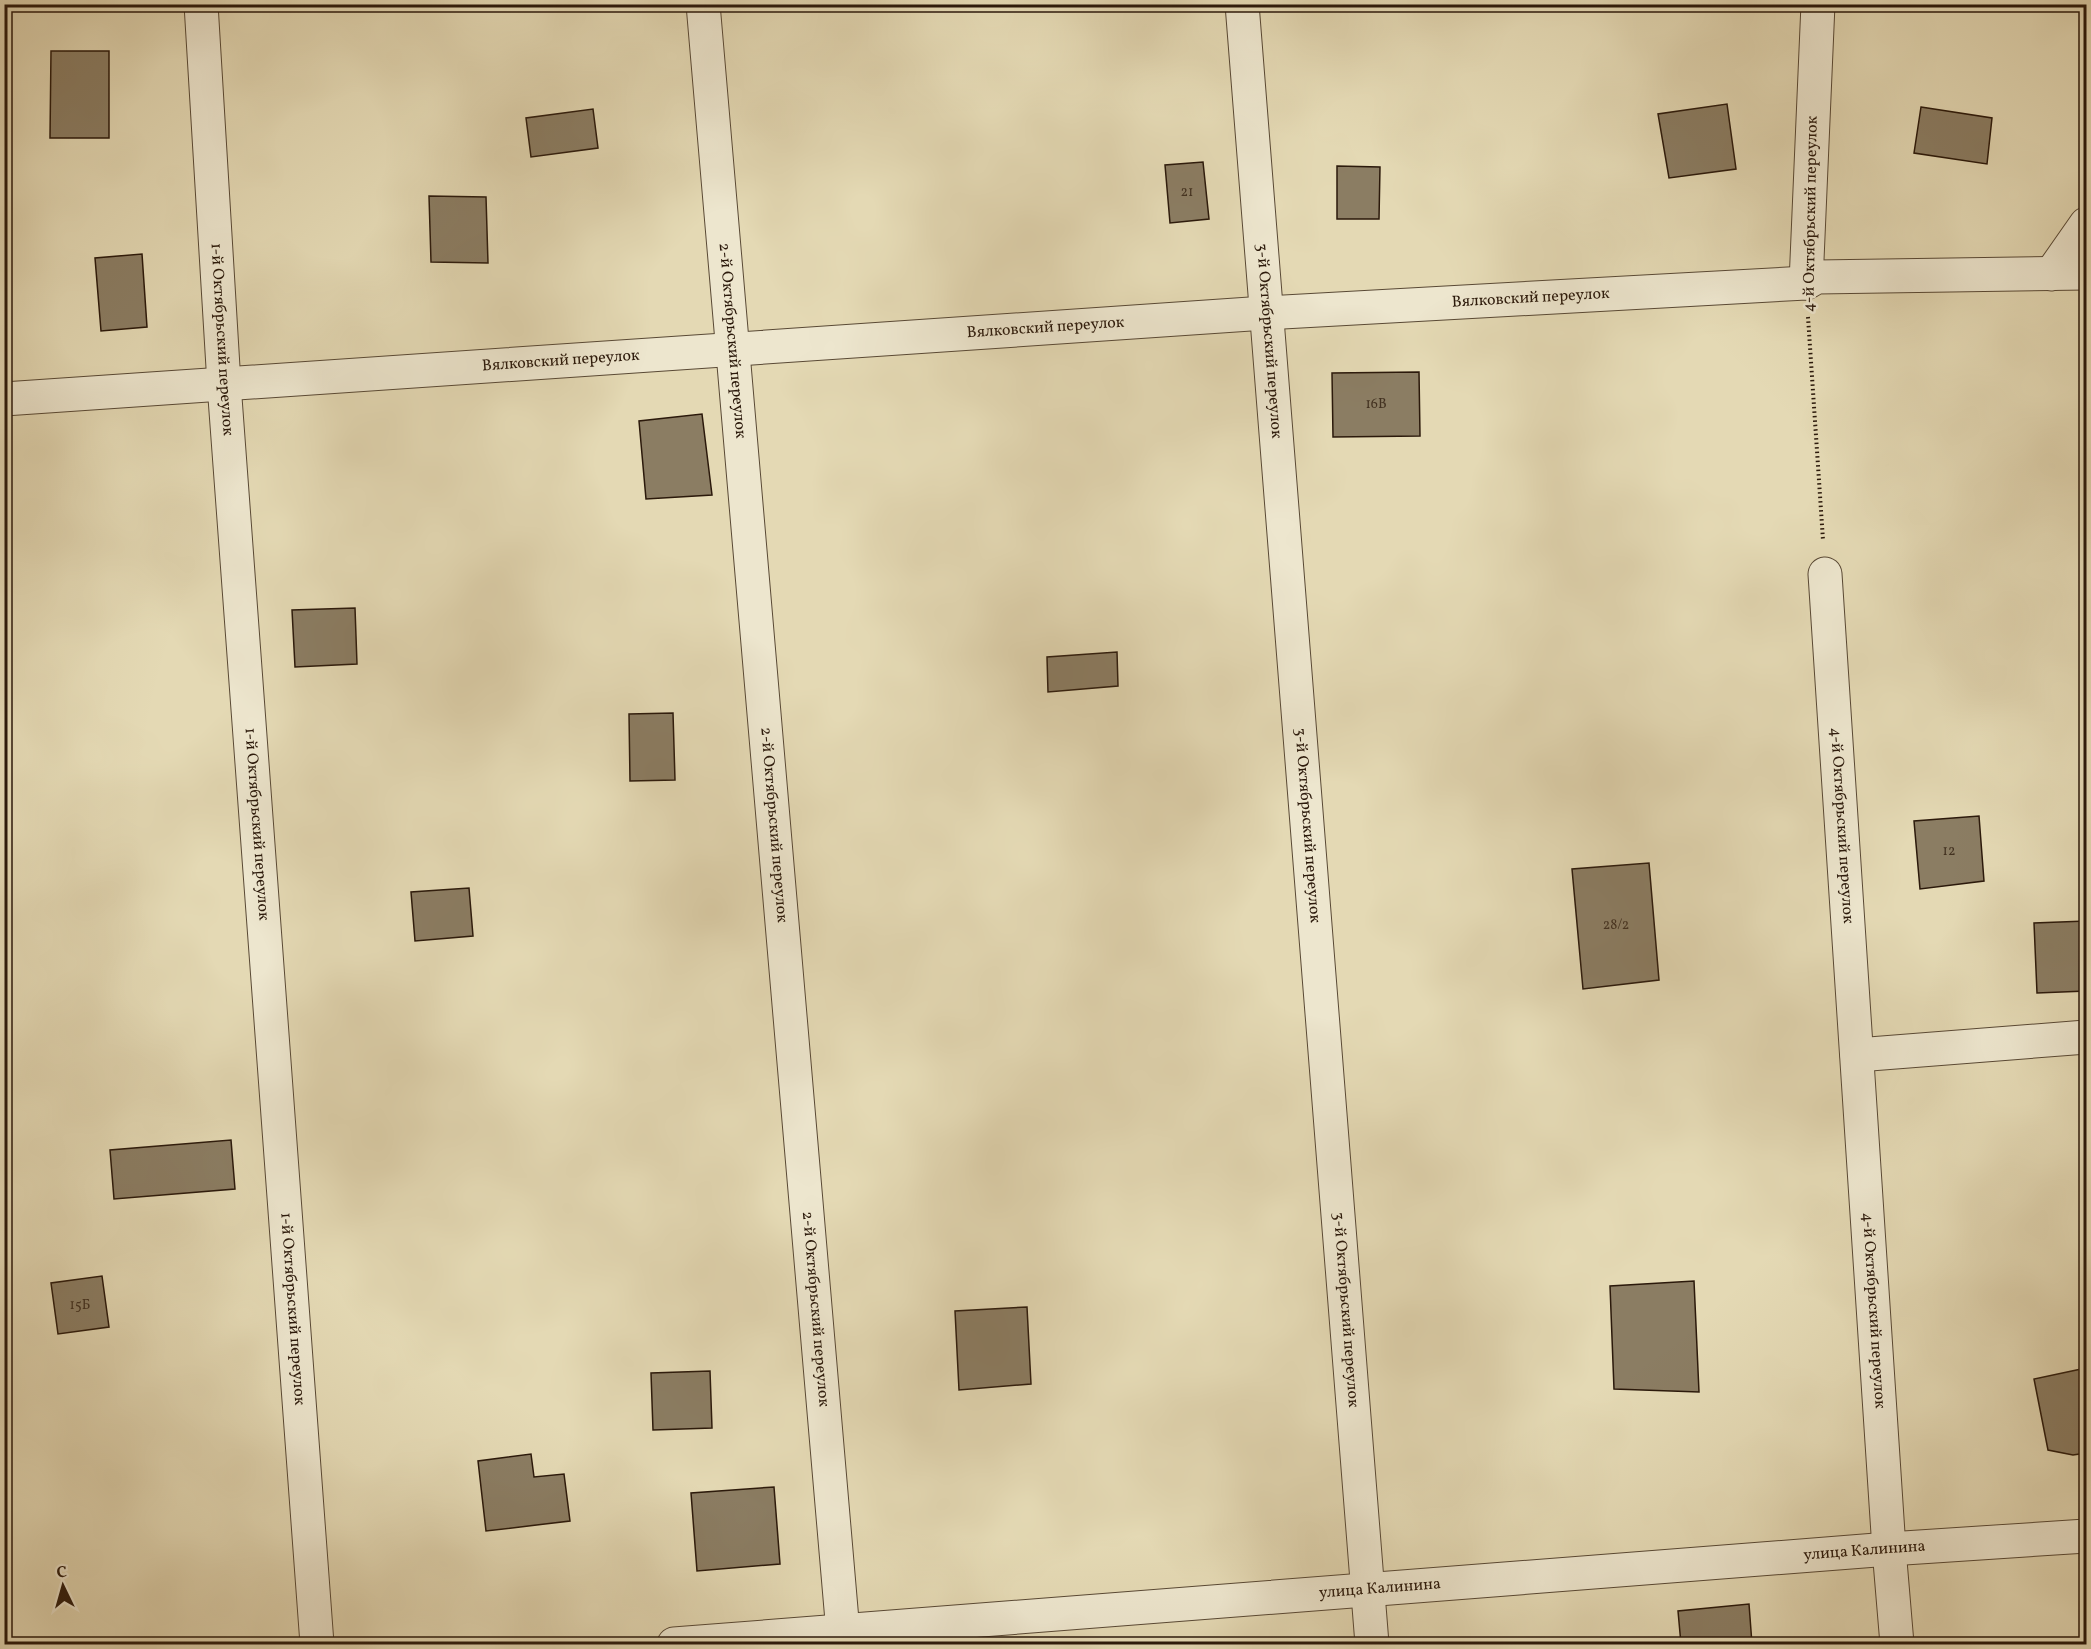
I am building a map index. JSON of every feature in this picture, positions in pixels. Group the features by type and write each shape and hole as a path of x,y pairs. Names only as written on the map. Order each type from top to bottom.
{"street":[{"name":"1-й Октябрьский переулок","path":"201,4 224,384 317,1644"},
{"name":"2-й Октябрьский переулок","path":"703,4 843,1638"},
{"name":"3-й Октябрьский переулок","path":"1242,4 1372,1644"},
{"name":"4-й Октябрьский переулок","path":"1806,284 1818,4"},
{"path":"2051,274 2086,224"},
{"name":"Вялковский переулок","path":"4,399 1265,313 1806,284 1817,277 2086,273"},
{"name":"4-й Октябрьский переулок","path":"1825,574 1888,1549 1897,1644"},
{"path":"1857,1055 2086,1037"},
{"name":"улица Калинина","path":"674,1644 843,1638 1367,1590 1888,1549 2086,1536"}],"path":[{"name":"4-й Октябрьский переулок","path":"1806,284 1825,574"}],"building":[{"path":"51,51 109,51 109,138 50,138"},
{"path":"1727,104 1736,169 1669,178 1658,114"},
{"path":"1921,107 1992,118 1987,164 1914,153"},
{"path":"593,109 598,148 531,157 526,118"},
{"path":"1203,162 1209,219 1170,223 1165,165"},
{"path":"1337,166 1380,167 1379,219 1337,219"},
{"path":"429,196 486,197 488,263 431,262"},
{"path":"142,254 147,327 101,331 95,258"},
{"path":"1419,372 1420,436 1333,437 1332,373"},
{"path":"702,414 712,495 646,499 639,421"},
{"path":"355,608 357,664 295,667 292,610"},
{"path":"1117,652 1118,686 1048,692 1047,657"},
{"path":"673,713 675,780 630,781 629,714"},
{"path":"1979,816 1984,881 1920,889 1914,821"},
{"path":"1649,863 1659,980 1583,989 1572,869"},
{"path":"469,888 473,936 415,941 411,892"},
{"path":"2086,921 2086,991 2037,993 2034,923"},
{"path":"231,1140 235,1189 114,1199 110,1150"},
{"path":"102,1276 109,1327 58,1334 51,1283"},
{"path":"1694,1281 1699,1392 1614,1389 1610,1286"},
{"path":"1027,1307 1031,1384 959,1390 955,1311"},
{"path":"2086,1368 2086,1453 2073,1455 2048,1450 2034,1379"},
{"path":"710,1371 712,1428 653,1430 651,1373"},
{"path":"531,1454 534,1477 564,1474 570,1521 486,1531 478,1461"},
{"path":"774,1487 780,1564 697,1571 691,1493"},
{"path":"1749,1604 1752,1644 1681,1644 1678,1611"}]}
